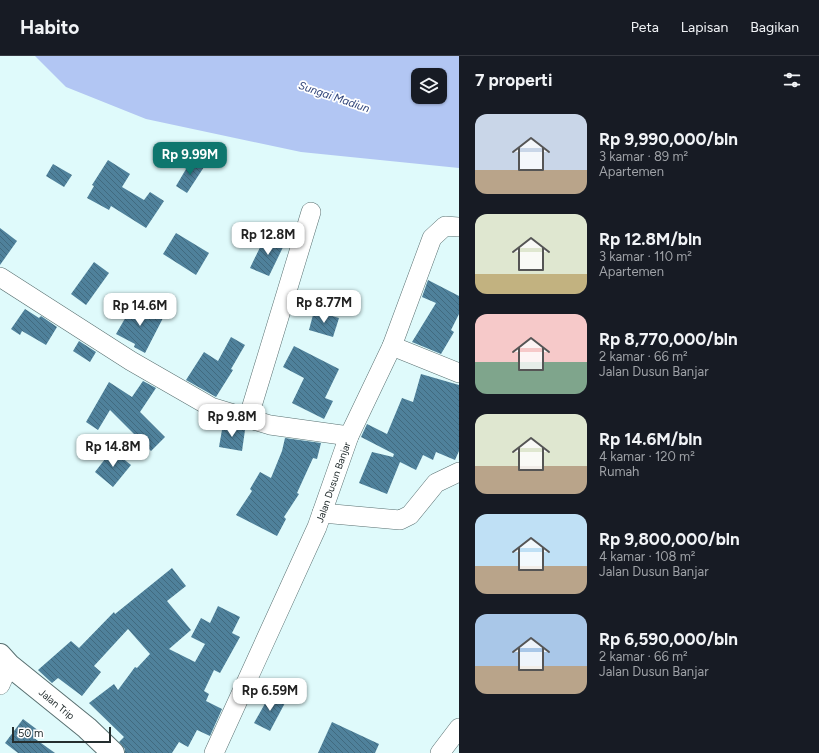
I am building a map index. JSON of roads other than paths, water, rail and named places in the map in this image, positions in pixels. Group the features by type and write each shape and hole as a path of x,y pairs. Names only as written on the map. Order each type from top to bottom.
{"highway":[{"name":"Jalan Trip","path":"2,658 87,728 112,753"}],"street":[{"path":"248,419 311,212"},
{"name":"Jalan Dusun Banjar","path":"214,753 322,513 349,436 392,346 432,238 445,226 459,227"},
{"path":"0,276 131,361 211,407 270,425 349,436"},
{"path":"392,346 459,373"},
{"path":"322,513 400,520 410,515 436,483 459,472"},
{"path":"0,686 2,658"},
{"path":"440,753 459,728"}],"water":[{"name":"Sungai Madiun","path":"35,56 459,56 459,168 301,152 146,119 66,87"}]}
